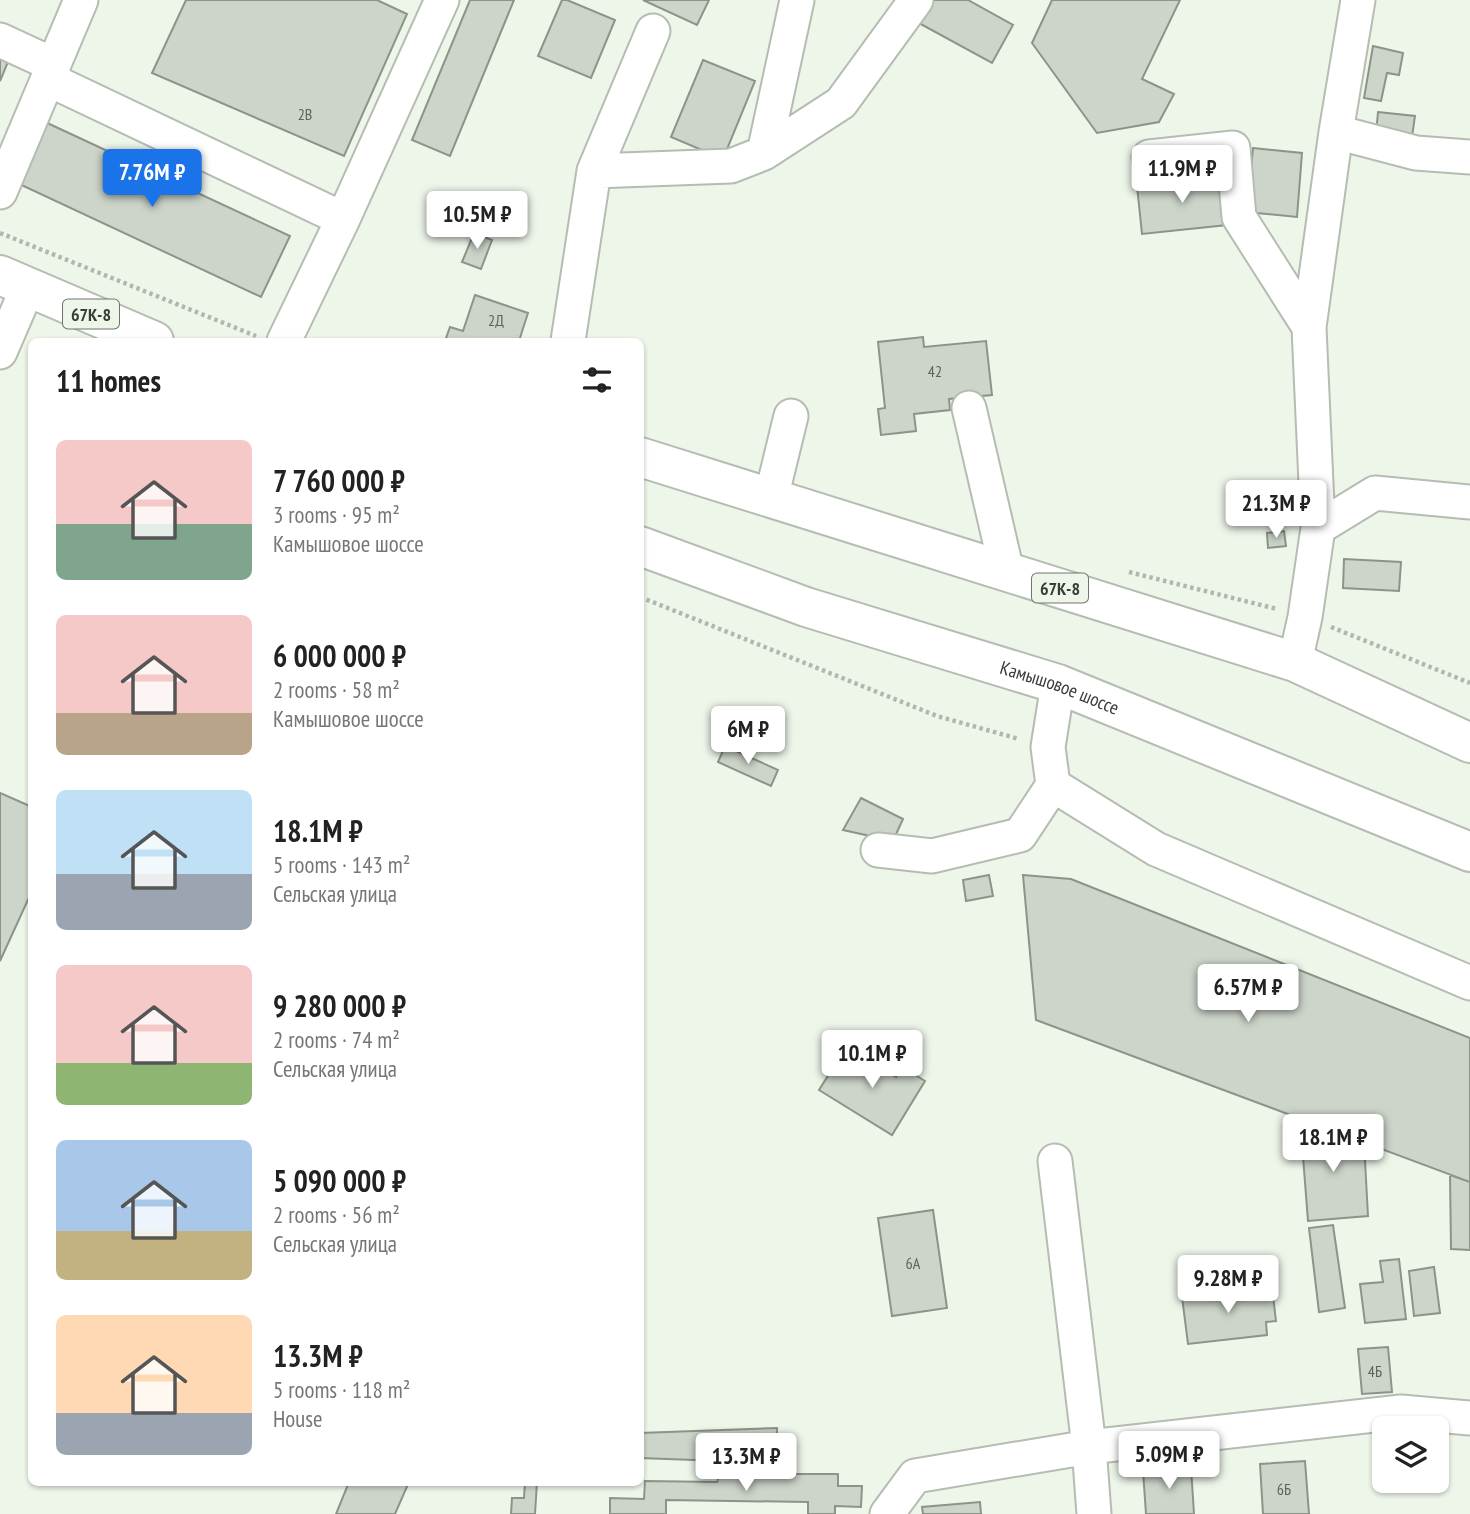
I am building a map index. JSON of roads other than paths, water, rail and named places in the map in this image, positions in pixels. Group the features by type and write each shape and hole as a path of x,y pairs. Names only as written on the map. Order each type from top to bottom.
{"main road":[{"name":"67К-8","path":"14,281 147,338"},
{"name":"67К-8","path":"644,458 1295,662 1470,743"},
{"name":"Камышовое шоссе","path":"644,547 806,607 1058,684 1470,852"}],"street":[{"path":"2,180 81,0"},
{"path":"271,338 343,219 442,0"},
{"path":"764,153 797,0"},
{"path":"594,171 731,166 764,153 841,103 916,0"},
{"path":"1295,662 1305,617 1318,528 1309,327 1336,132 1358,0"},
{"path":"568,338 594,171 653,31"},
{"path":"0,40 51,72 343,219"},
{"path":"1336,132 1416,153 1470,157"},
{"path":"1150,157 1233,148 1240,218 1309,327"},
{"path":"0,352 14,281"},
{"path":"969,408 1007,572"},
{"path":"771,498 791,416"},
{"path":"1318,528 1375,493 1470,502"},
{"path":"878,850 932,856 1020,835 1053,785 1048,747 1058,684"},
{"path":"1053,785 1156,849 1470,983"},
{"path":"1055,1161 1089,1447 1094,1514"},
{"path":"887,1514 915,1476 1089,1447 1401,1412 1470,1418"}]}
